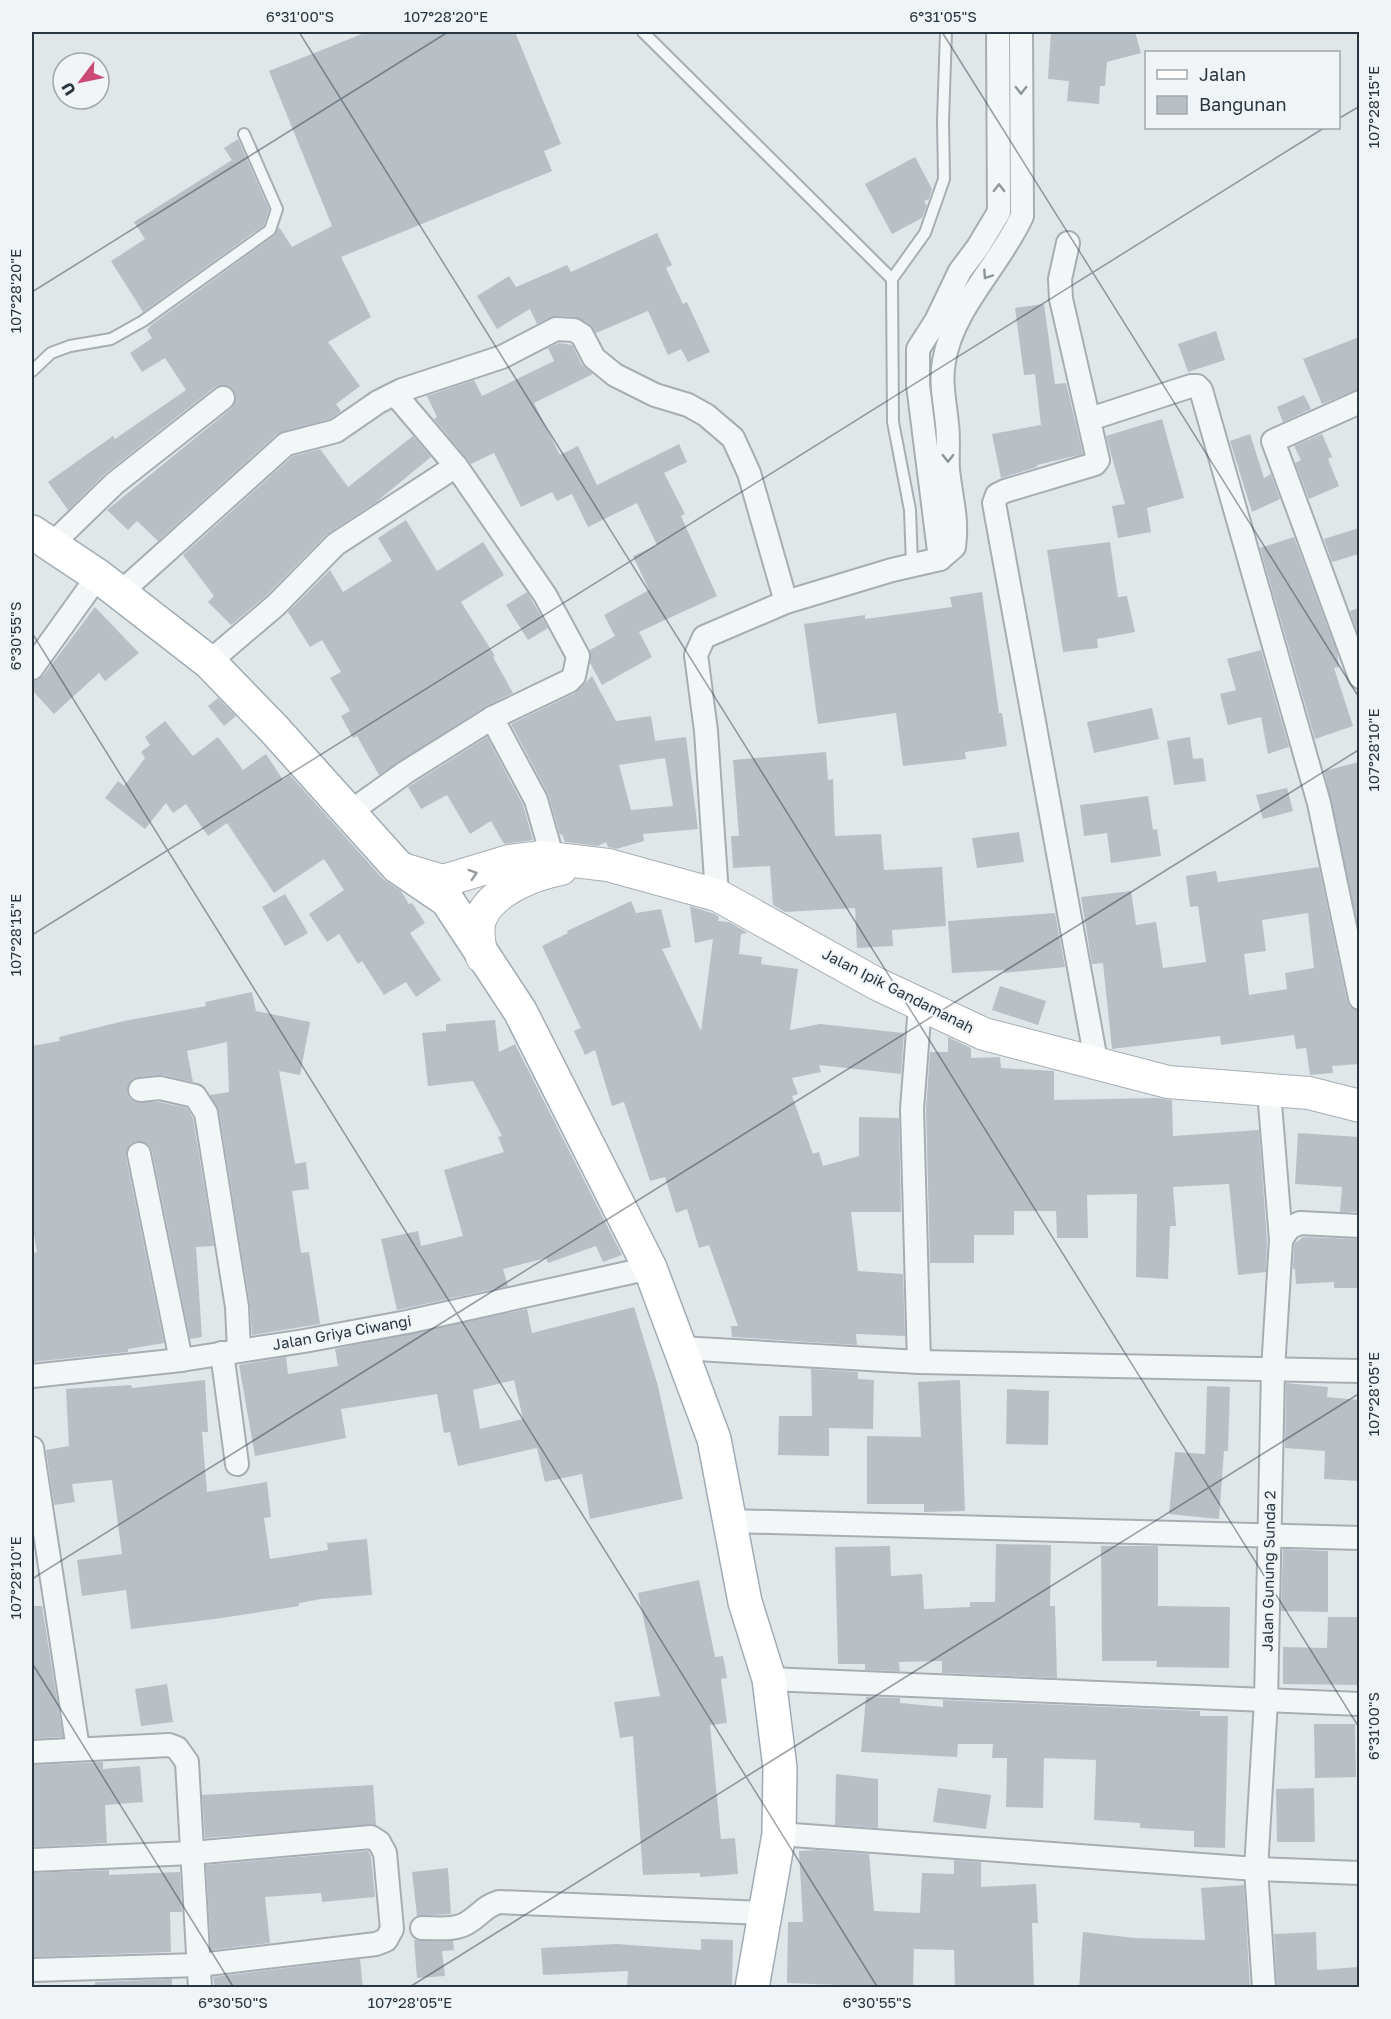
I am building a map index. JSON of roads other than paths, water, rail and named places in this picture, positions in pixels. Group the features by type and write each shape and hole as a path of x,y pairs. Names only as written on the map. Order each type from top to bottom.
{"main road":[{"path":"41,539 109,585 209,662 350,812 397,866 447,900 482,957 520,1011 650,1268 714,1438 745,1602 769,1679 780,1768 779,1834 752,1988"}],"street":[{"path":"940,559 918,386 918,349 936,321 960,271 999,212 998,32"},
{"path":"717,895 706,731 696,655 704,637 786,602 940,559 954,547 957,525 948,470 948,426 941,389 944,359 954,328 1010,242 1022,216 1020,32"},
{"path":"1068,243 1060,279 1061,299 1099,456 1097,463 1005,490 998,495 994,503 1097,1066"},
{"path":"32,668 109,585 286,444 336,431 378,402 395,394 502,357 556,329 574,330 587,341 594,358 615,375 655,395 688,405 706,415 733,438 749,473 786,602"},
{"path":"918,349 944,359"},
{"path":"1090,419 1191,386 1197,386 1201,390 1318,803 1359,998"},
{"path":"350,812 406,772 492,718 568,681 574,676 578,656 545,596 456,466 395,394"},
{"path":"41,539 223,398"},
{"path":"1359,402 1273,441 1359,677"},
{"path":"209,662 276,604 336,544 456,466"},
{"path":"492,718 536,800 554,863"},
{"name":"Jalan Ipik Gandamanah","path":"397,866 443,881 509,861 591,862 717,895 920,1005 984,1034 1097,1066 1168,1082 1309,1093 1359,1106"},
{"name":"Jalan Ipik Gandamanah","path":"482,957 478,935 484,912 513,886 554,863"},
{"path":"920,1005 912,1108 920,1362"},
{"path":"140,1090 160,1088 195,1096 206,1113 237,1307 230,1352 237,1464"},
{"name":"Jalan Gunung Sunda 2","path":"1264,1988 1256,1869 1266,1701 1274,1370 1281,1240 1269,1091"},
{"path":"139,1154 181,1360"},
{"path":"1281,1240 1289,1228 1300,1223 1359,1226"},
{"name":"Jalan Griya Ciwangi","path":"32,1376 181,1360 407,1322 650,1268"},
{"path":"681,1348 920,1362 1359,1371"},
{"path":"32,1448 78,1749"},
{"path":"730,1521 1359,1538"},
{"path":"769,1679 1359,1704"},
{"path":"32,1752 169,1745 177,1748 187,1762 200,1988"},
{"path":"779,1834 1256,1869 1359,1873"},
{"path":"32,1860 192,1853 371,1837 379,1842 386,1853 392,1929 386,1940 376,1944 200,1965 32,1970"},
{"path":"422,1928 449,1928 466,1924 488,1905 499,1902 765,1913"}],"lane":[{"path":"643,32 892,279"},
{"path":"912,565 910,510 893,422 892,279 925,233 944,179 946,32"},
{"path":"32,371 51,353 111,339 143,321 270,230 277,209 244,134"}]}
